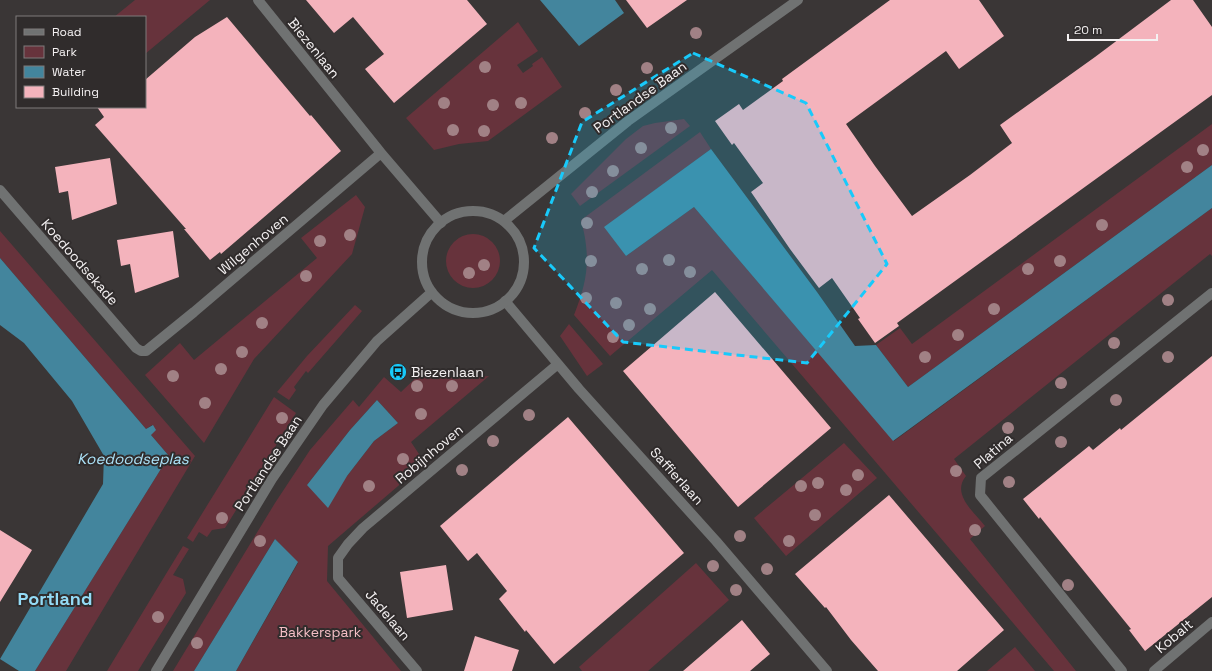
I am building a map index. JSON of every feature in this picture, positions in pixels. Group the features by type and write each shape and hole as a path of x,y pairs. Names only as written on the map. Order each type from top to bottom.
{"street":[{"name":"Biezenlaan","path":"258,0 381,153 441,223"},
{"name":"Portlandse Baan","path":"504,221 628,121 798,0"},
{"name":"Wilgenhoven","path":"141,351 146,351 194,312 381,153"},
{"name":"Koedoodsekade","path":"0,190 136,348 141,351"},
{"path":"479,211 504,221 513,230 520,242 524,254 524,267 521,280 514,292 497,307 487,311 477,313 467,312 448,306 432,292 426,280 423,268 423,256 426,243 432,232 441,223 452,216 465,212 479,211"},
{"name":"Portlandse Baan","path":"156,671 272,479 323,405 377,342 432,292"},
{"name":"Platina","path":"1122,671 980,495 981,478 1212,293"},
{"name":"Saffierlaan","path":"505,301 558,364 716,541 827,671"},
{"name":"Robijnhoven","path":"338,578 338,558 348,544 363,528 558,364"},
{"name":"Jadelaan","path":"338,578 417,671"},
{"name":"Kobalt","path":"1154,671 1212,622"}],"highlighted area":[{"path":"693,53 806,103 887,264 807,363 623,342 534,248 582,122"}],"green space":[{"path":"135,0 210,0 146,53 146,16 115,16"},
{"path":"518,22 538,51 517,65 523,73 542,57 562,87 488,141 459,144 434,150 406,118"},
{"path":"684,119 690,126 580,206 571,194 626,139 643,126"},
{"path":"1212,124 1212,165 908,387 876,345 900,328 912,344"},
{"path":"700,132 711,149 605,227 626,256 694,207 894,441 1212,208 1212,256 1210,254 954,459 966,476 962,483 961,489 963,496 970,509 985,526 970,539 1076,671 1054,671 712,270 610,356 574,315 585,279 587,257 581,220"},
{"path":"356,195 365,207 352,254 254,359 204,443 145,375 180,343 194,360 317,258 301,238"},
{"path":"0,231 195,456 66,671 35,671 169,456 151,435 152,425 146,429 0,258"},
{"path":"473,234 488,239 492,242 495,246 500,261 495,276 492,280 488,283 473,288 458,283 454,280 451,276 446,261 451,246 454,242 458,239"},
{"path":"355,305 362,311 308,373 306,371 294,387 296,390 289,400 277,392 307,356"},
{"path":"569,324 603,364 587,376 560,336"},
{"name":"Bakkerspark","path":"424,370 445,377 469,378 489,376 411,442 425,463 328,546 327,581 401,671 236,671 298,563 275,539 194,671 173,671 275,503 310,450 353,400 359,407 384,377 401,392","holes":["377,400 398,423 374,441 347,476 307,485 350,430"]},
{"path":"274,397 296,413 225,528 212,530 207,537 199,532 193,542 187,538"},
{"path":"844,443 877,478 786,556 754,518"},
{"path":"183,546 189,549 173,575 183,579 186,593 138,671 107,671"},
{"path":"696,563 729,600 648,671 582,671 579,667"},
{"path":"1015,647 1035,671 987,671"}],"water":[{"path":"540,0 615,0 624,13 579,46"},
{"path":"711,149 855,346 876,345 908,387 1212,165 1212,208 893,441 694,207 626,256 604,227"},
{"name":"Koedoodseplas","path":"0,258 146,429 153,425 156,430 151,435 169,456 35,671 0,671 0,659 103,484 104,456 72,401 24,343 0,325"},
{"path":"377,400 398,423 374,441 347,476 328,508 307,485 350,430"},
{"path":"275,539 298,562 236,671 194,671"}],"pier":[{"path":"0,659 19,671 0,671"}],"building":[{"path":"306,0 467,0 487,24 394,103 365,69 384,54 353,17 334,33"},
{"path":"626,0 687,0 647,28"},
{"path":"890,0 979,0 1004,36 959,69 946,51 846,124 912,216 1012,143 1000,125 1171,0 1193,0 1212,27 1212,95 897,323 899,326 875,343 858,319 860,318 832,278 819,288 790,249 751,192 763,183 734,143 732,145 715,121 739,104 743,110 783,81 782,79"},
{"path":"227,17 341,151 221,254 220,252 210,260 184,229 186,229 95,125 104,117 98,108 146,108 146,79 195,37"},
{"path":"110,158 117,204 72,220 68,191 59,193 55,167"},
{"path":"173,231 179,277 135,293 130,264 121,266 117,240"},
{"path":"715,292 831,428 738,507 623,371"},
{"path":"1212,356 1212,597 1145,651 1129,630 1131,629 1040,517 1039,519 1023,499 1089,446 1093,450 1120,428 1121,430"},
{"path":"568,417 684,553 554,664 526,630 525,632 499,599 507,591 477,553 468,561 440,526"},
{"path":"889,495 1004,630 957,671 878,671 851,640 826,607 825,608 795,574"},
{"path":"0,530 32,550 0,602"},
{"path":"446,565 453,610 407,618 400,572"},
{"path":"742,620 770,654 750,671 683,671"},
{"path":"475,636 519,650 512,671 464,671"}],"place":[{"name":"Biezenlaan","path":"398,372"}],"district":[{"name":"Portland","path":"55,598"}]}
